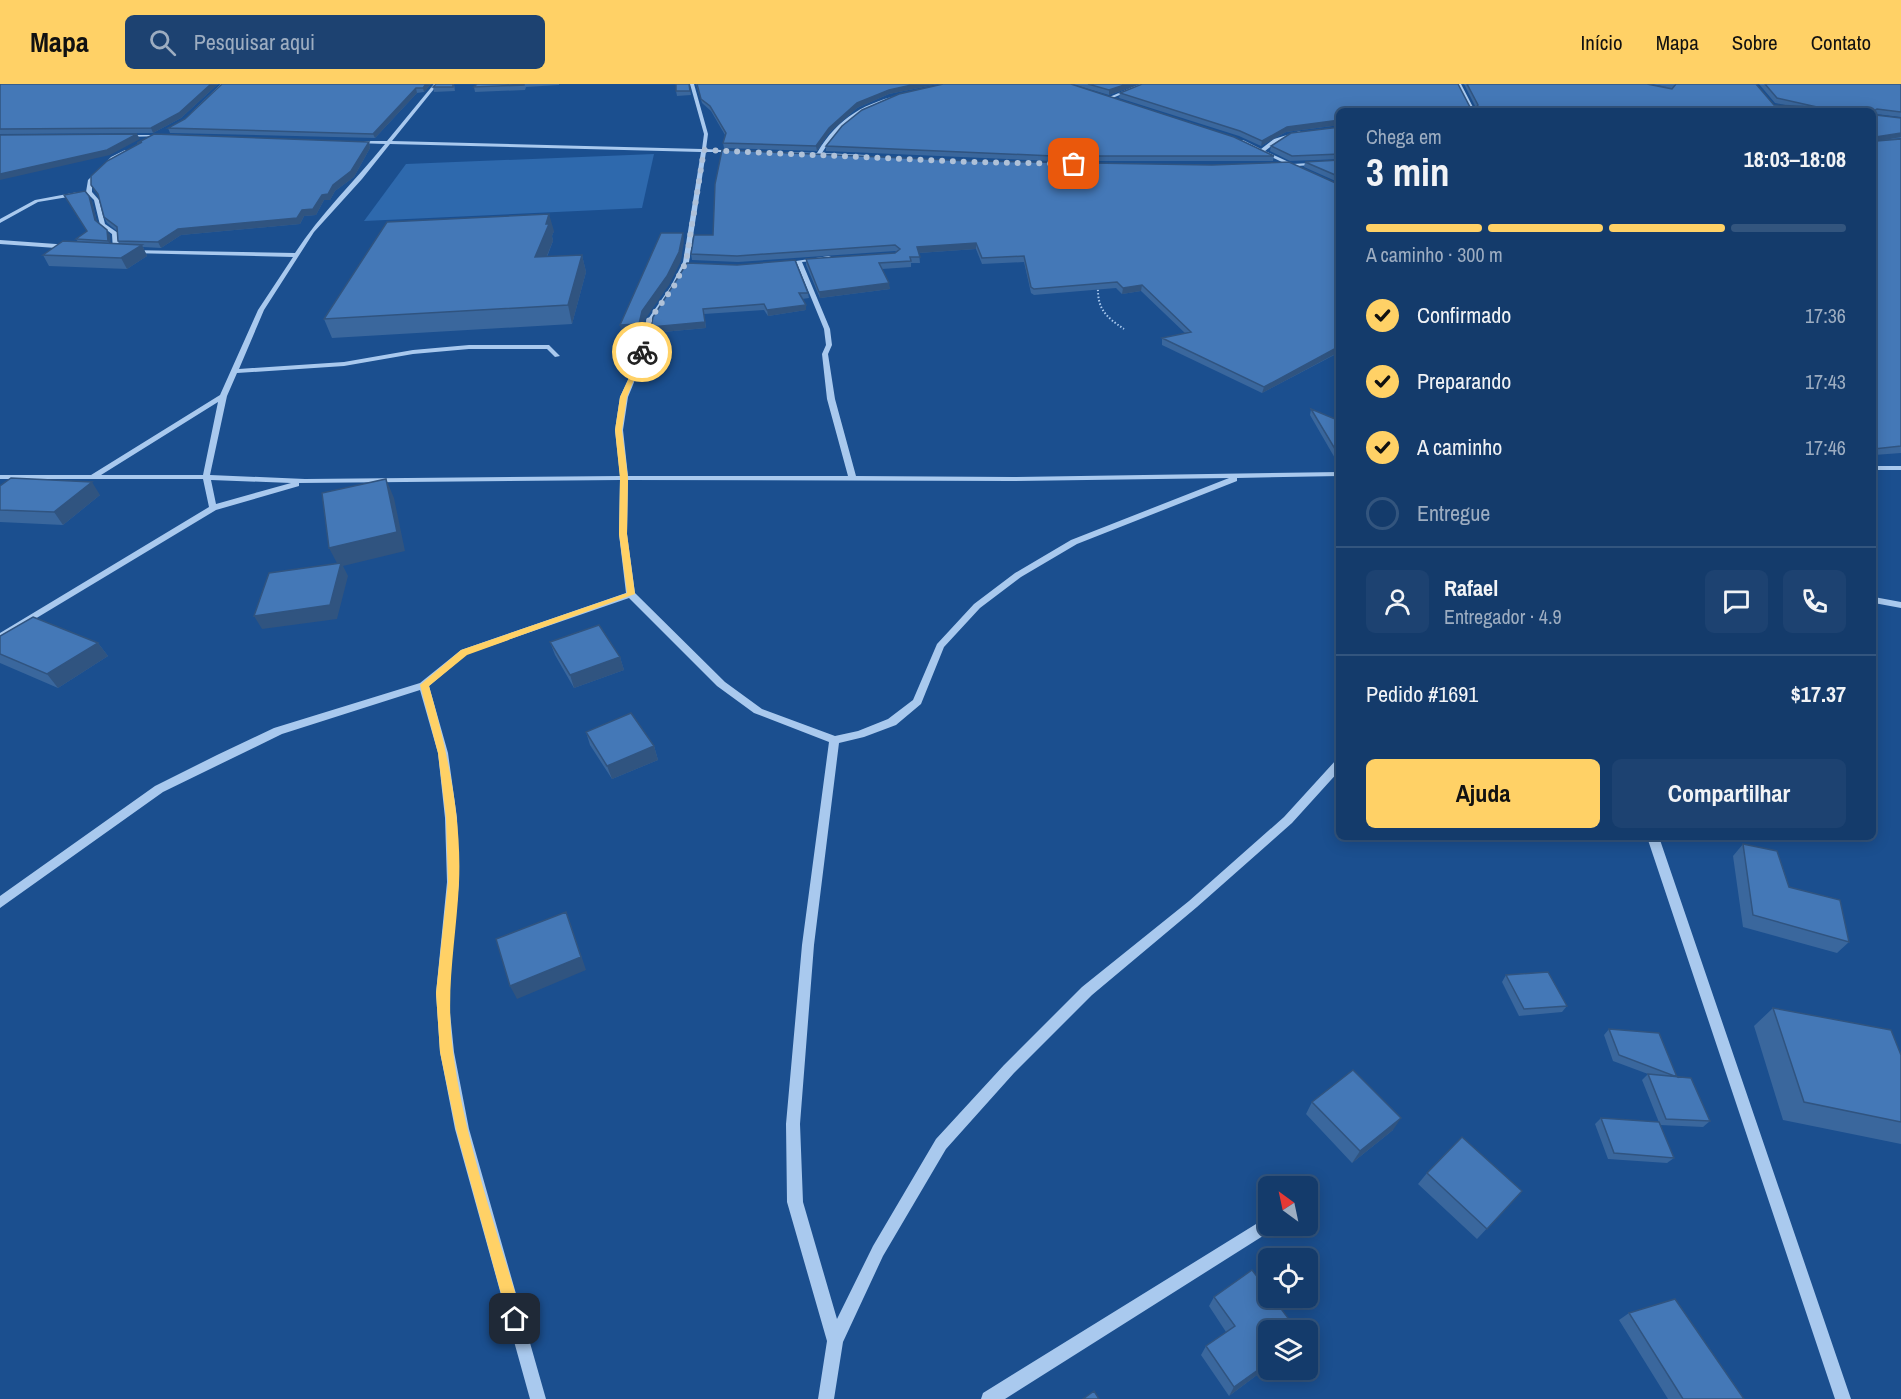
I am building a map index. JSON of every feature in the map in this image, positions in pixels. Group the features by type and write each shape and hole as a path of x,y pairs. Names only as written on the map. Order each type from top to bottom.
{"street":[{"path":"184,121 223,84"},
{"path":"213,508 206,477 223,396 232,371 261,310 312,231 389,143 436,84"},
{"path":"692,84 706,134 704,150 685,264 674,286 648,322 640,358 624,397 619,430 624,478 623,534 631,594 721,684 758,711 834,740 860,734 892,722 917,702 940,646 977,606 1018,575 1074,542 1240,476"},
{"path":"1110,98 1144,84"},
{"path":"1459,84 1471,108"},
{"path":"819,154 838,124 859,109 872,103 918,92"},
{"path":"1099,94 1121,101"},
{"path":"1263,150 1282,137 1302,132"},
{"path":"140,144 168,133"},
{"path":"124,136 157,136"},
{"path":"1236,139 1301,170"},
{"path":"354,142 738,152"},
{"path":"116,251 115,233 103,225 96,200 89,192 90,181 96,172 113,158 131,148"},
{"path":"773,152 878,157"},
{"path":"1281,166 1336,162"},
{"path":"0,221 38,201 89,192"},
{"path":"0,242 80,248"},
{"path":"104,250 295,255"},
{"path":"839,258 795,262 827,328 829,345 825,354 831,399 853,479"},
{"path":"685,264 695,265"},
{"path":"232,371 344,364 413,352 469,347 549,347 558,356"},
{"path":"94,476 223,396"},
{"path":"1876,468 1901,468"},
{"path":"0,477 206,477 305,481 1336,474"},
{"path":"0,637 213,508 305,481"},
{"path":"0,903 169,784 278,731 424,685 464,652 631,594"},
{"path":"1876,600 1901,605"},
{"path":"424,685 443,753 451,818 453,882 442,993 447,1052 462,1129 538,1399"},
{"path":"834,740 808,945 793,1125 795,1202 835,1341"},
{"path":"826,1399 835,1341 878,1251 941,1144 1009,1069 1087,991 1193,904 1288,819 1336,767"},
{"path":"1654,840 1843,1399"},
{"path":"989,1399 1258,1231"}],"path":[{"path":"1098,286 1096,300 1102,314 1124,329"}],"shaded area":[{"path":"654,154 642,208 364,221 406,164"}],"building":[{"path":"0,84 211,84 179,113 151,128 0,129"},
{"path":"222,84 426,84 423,88 416,88 373,134 168,128 185,119"},
{"path":"436,84 453,84 453,87 433,87"},
{"path":"477,84 524,84 524,85 474,87"},
{"path":"676,84 689,84 690,91 676,91"},
{"path":"697,84 916,84 889,90 857,103 829,128 816,146 723,143 726,133 710,106 701,99"},
{"path":"943,84 1071,84 1234,137 1274,156 1053,156 826,146 842,126 862,110 899,94"},
{"path":"1088,84 1127,84 1109,90"},
{"path":"1142,84 1458,84 1470,107 1476,108 1336,108 1336,121 1287,127 1262,141 1240,131 1120,93"},
{"path":"1467,84 1647,84 1672,89 1676,84 1756,84 1774,105 1817,107 1777,98 1765,84 1901,84 1901,112 1877,109 1476,108 1478,105"},
{"path":"1876,115 1901,118 1901,133 1876,137"},
{"path":"1336,127 1336,154 1292,156 1271,146 1291,133"},
{"path":"137,134 107,150 0,174 0,135"},
{"path":"154,134 369,142 351,171 333,185 328,194 322,195 313,209 302,210 297,218 178,229 158,242 118,241 117,227 104,217 98,194 91,185 91,176 107,161"},
{"path":"1876,139 1877,141 1901,139 1901,446 1876,449"},
{"path":"722,150 971,161 1212,165 1289,162 1336,183 1336,348 1264,387 1162,338 1191,332 1142,285 1123,288 1117,282 1034,289 1031,287 1024,256 982,258 976,243 917,247 920,257 910,257 911,261 879,263 889,283 819,292 806,259 895,253 900,249 895,245 737,256 691,254 694,235 713,235 715,184"},
{"path":"1336,160 1336,175 1305,162"},
{"path":"85,191 89,196 95,220 107,230 108,241 76,239 87,231 64,195"},
{"path":"549,214 546,224 549,224 535,257 582,255 568,305 324,319 387,222"},
{"path":"661,233 683,233 679,252 667,276 642,311 639,324 620,325"},
{"path":"63,241 142,245 121,258 43,255"},
{"path":"795,260 808,293 799,293 806,305 767,310 764,304 703,309 705,322 651,327 653,317 687,263 737,265"},
{"path":"1311,409 1336,419 1336,451"},
{"path":"11,478 92,482 54,512 0,510 0,486"},
{"path":"386,479 397,532 329,548 322,493"},
{"path":"341,563 330,605 254,616 269,573"},
{"path":"33,617 98,643 47,674 0,654 0,636"},
{"path":"599,625 620,657 570,675 550,642"},
{"path":"631,713 654,746 607,766 586,732"},
{"path":"1743,844 1777,851 1789,887 1840,900 1849,942 1753,915"},
{"path":"566,912 581,957 510,986 496,939"},
{"path":"1548,972 1567,1006 1524,1009 1506,975"},
{"path":"1773,1008 1891,1030 1901,1055 1901,1122 1804,1102"},
{"path":"1609,1029 1659,1033 1677,1077 1619,1055"},
{"path":"1353,1070 1401,1118 1360,1151 1312,1102"},
{"path":"1648,1074 1691,1078 1710,1121 1666,1119"},
{"path":"1601,1118 1659,1122 1674,1158 1614,1153"},
{"path":"1462,1137 1522,1191 1487,1229 1427,1173"},
{"path":"1252,1270 1258,1278 1258,1308 1280,1308 1290,1320 1258,1320 1258,1370 1234,1387 1206,1346 1235,1326 1214,1297"},
{"path":"1675,1299 1744,1399 1683,1399 1629,1313"},
{"path":"1094,1391 1099,1399 1083,1399"}],"way so far":[{"path":"642,352 648,322 674,286 686,262 704,150 971,162 1074,164"}],"route":[{"path":"515,1319 462,1129 447,1052 442,993 453,882 451,818 443,753 424,685 464,652 631,594 623,534 624,478 619,430 624,397 642,352"}]}
